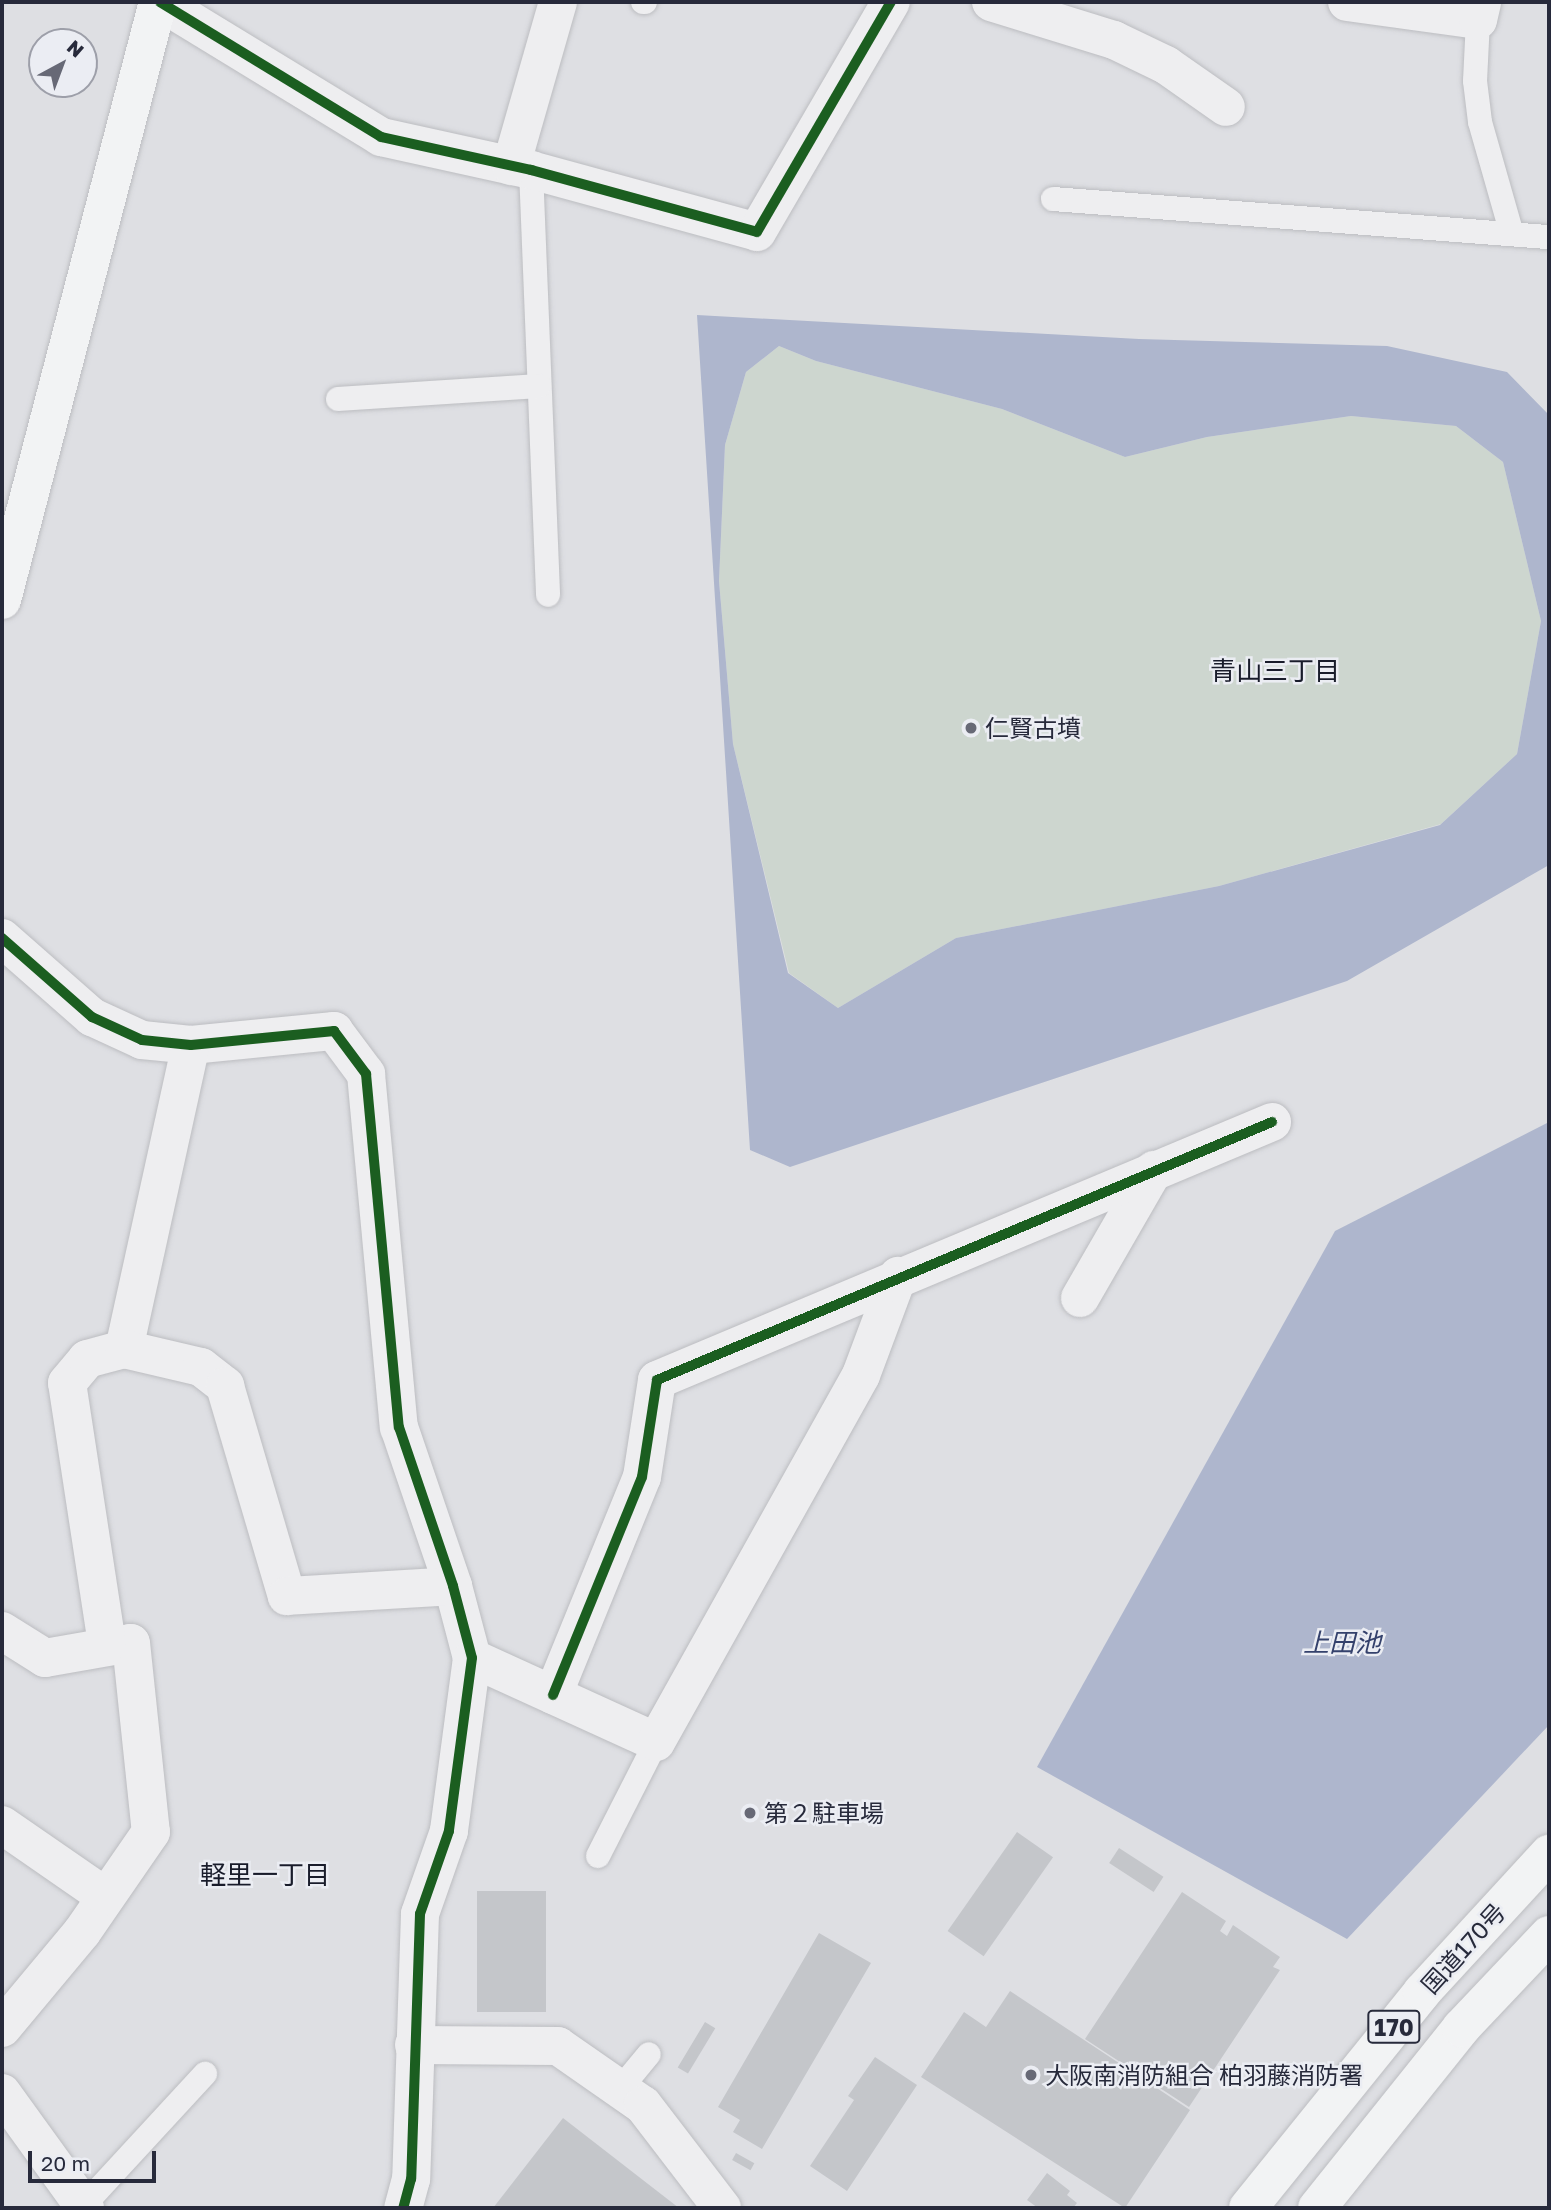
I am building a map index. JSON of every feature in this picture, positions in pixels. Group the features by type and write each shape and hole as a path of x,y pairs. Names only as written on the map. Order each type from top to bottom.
{"main road":[{"path":"2,600 159,2"},
{"name":"国道170号","path":"1248,2208 1422,1992 1549,1854"},
{"name":"170","path":"1317,2208 1461,2028 1549,1935"}],"street":[{"path":"159,2 381,137 521,168 757,232 891,2"},
{"path":"521,168 558,2"},
{"path":"991,2 1114,40 1166,65 1226,107"},
{"path":"1347,2 1480,11"},
{"path":"2,938 92,1017 142,1040 191,1045 334,1031 366,1074 399,1427 453,1586 472,1658 449,1831 420,1914 411,2179 402,2208"},
{"path":"124,1349 191,1045"},
{"path":"553,1695 642,1477 657,1380 898,1276 1272,1122"},
{"path":"1080,1298 1154,1170"},
{"path":"472,1658 656,1742 861,1375 898,1276"},
{"path":"107,1644 67,1383 87,1359 124,1349 201,1367 225,1386 287,1597 453,1586"},
{"path":"2,1631 45,1658 107,1644 131,1643 151,1832 106,1897 2,2028"},
{"path":"2,1825 106,1897"},
{"path":"414,2045 558,2046 643,2105 722,2208"},
{"path":"2,2093 84,2207"}],"lane":[{"path":"1480,11 1475,81 1480,122 1513,234"},
{"path":"521,168 539,386 548,595"},
{"path":"1053,199 1549,237"},
{"path":"338,399 539,386"},
{"path":"598,1856 656,1742"},
{"path":"620,2089 649,2054"},
{"path":"84,2207 205,2074"}],"shaded area":[{"path":"779,346 816,361 1002,409 1125,457 1207,437 1351,416 1456,426 1503,462 1541,621 1517,754 1441,824 1219,886 956,938 838,1008 789,973 733,744 719,581 725,445 746,372"}],"water":[{"path":"697,315 1139,339 1387,346 1507,372 1549,415 1549,865 1347,981 790,1167 750,1150","holes":["779,346 816,361 1002,409 1125,457 1207,437 1351,416 1456,426 1503,462 1541,621 1517,754 1440,825 1219,886 956,938 838,1008 788,973 733,744 719,581 725,445 746,372"]},
{"name":"上田池","path":"1549,1122 1549,1725 1347,1939 1037,1767 1335,1231"}],"building":[{"path":"1017,1832 1053,1857 984,1956 948,1931"},
{"path":"1119,1848 1163,1877 1154,1892 1109,1863"},
{"path":"477,1891 546,1891 546,2012 477,2012"},
{"path":"1182,1892 1226,1921 1220,1931 1227,1936 1233,1925 1280,1957 1273,1967 1280,1970 1189,2107 1085,2039"},
{"path":"819,1933 871,1963 762,2149 733,2132 740,2120 718,2107"},
{"path":"1010,1991 1190,2110 1125,2208 921,2077 964,2012 986,2027"},
{"path":"705,2022 715,2028 688,2074 678,2067"},
{"path":"875,2057 917,2085 847,2191 810,2166 854,2100 848,2096"},
{"path":"563,2118 679,2208 493,2208"},
{"path":"736,2153 754,2163 750,2170 732,2160"},
{"path":"1047,2173 1070,2191 1067,2195 1077,2203 1073,2208 1038,2208 1027,2200"}],"cycle path":[{"path":"160,2 381,137 531,170 757,232 891,2"},
{"path":"2,938 92,1017 142,1040 191,1045 334,1031 366,1074 399,1427 453,1586 472,1658 449,1831 420,1914 411,2179 403,2208"},
{"path":"553,1695 642,1477 657,1380 1272,1122"}],"place":[{"name":"仁賢古墳","path":"971,728"},
{"name":"第２駐車場","path":"750,1813"},
{"name":"大阪南消防組合 柏羽藤消防署","path":"1031,2075"}],"district":[{"name":"青山三丁目","path":"1275,671"},
{"name":"軽里一丁目","path":"265,1875"}]}
